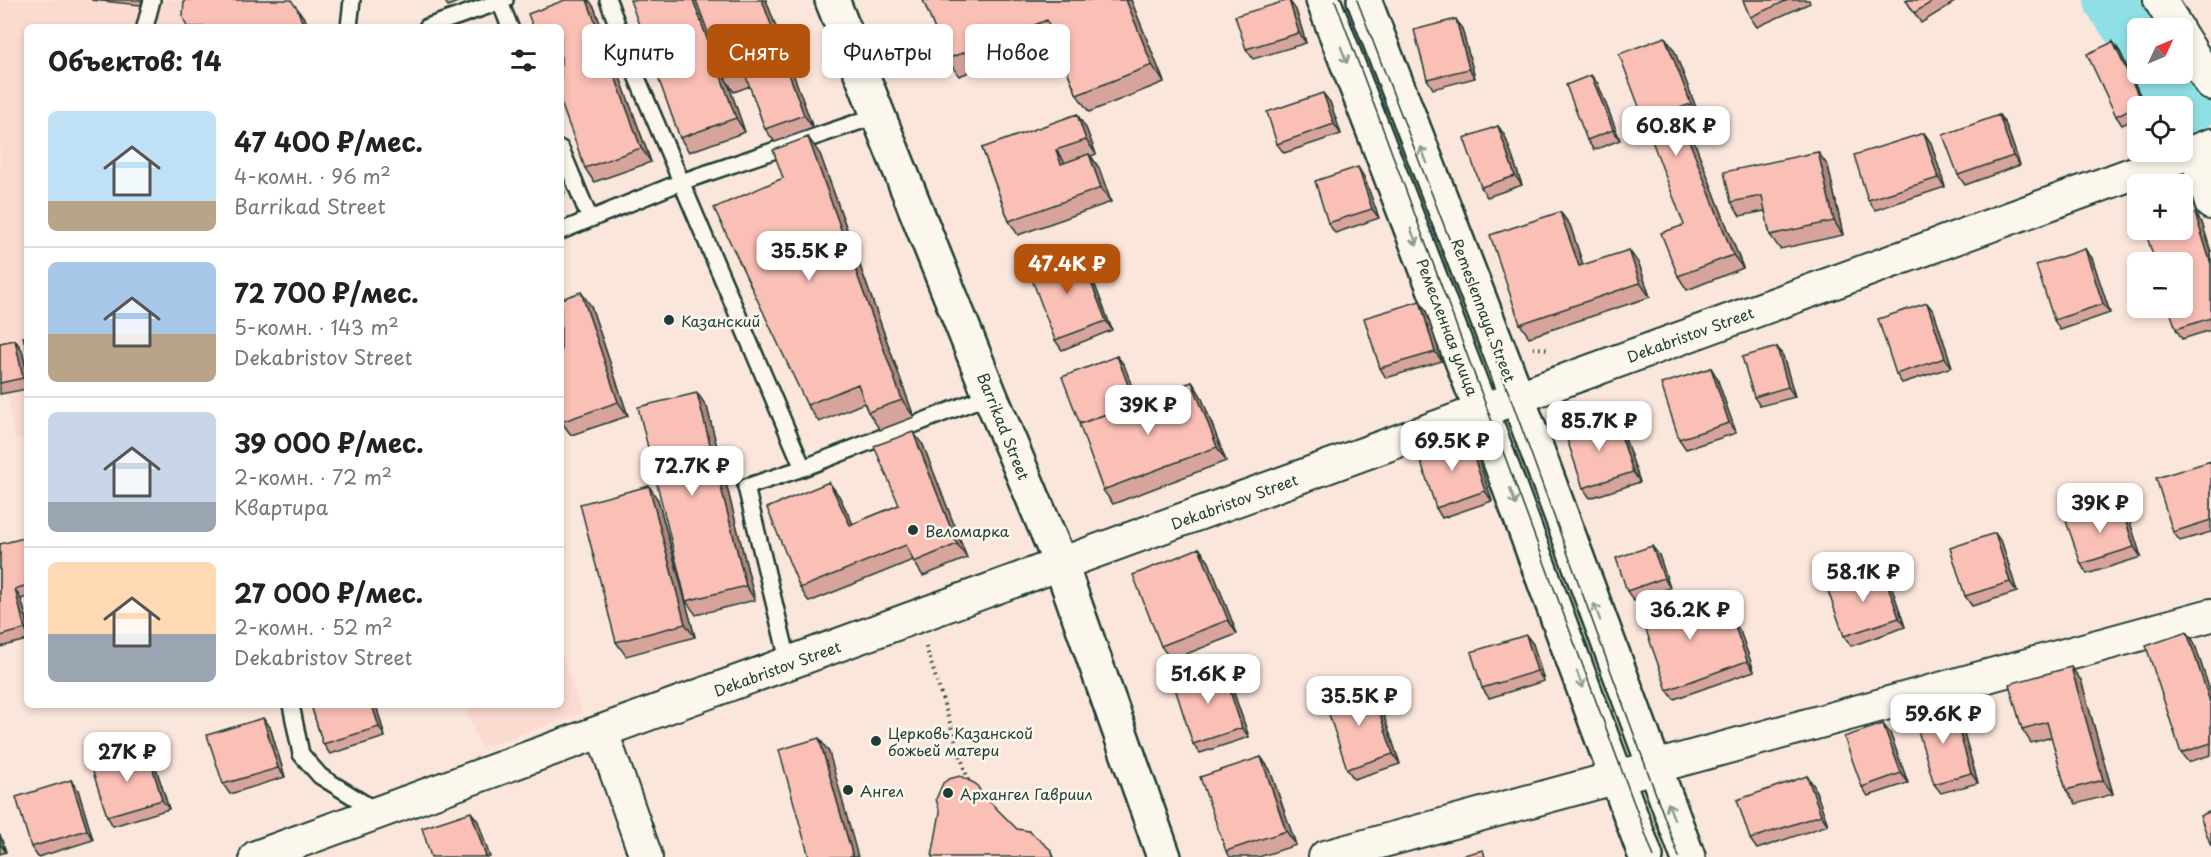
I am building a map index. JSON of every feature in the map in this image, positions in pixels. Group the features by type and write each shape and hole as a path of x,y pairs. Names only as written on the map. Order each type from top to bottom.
{"street":[{"name":"Barrikad Street","path":"832,0 990,395 1061,565 1164,857"},
{"name":"Ремесленная улица","path":"1323,0 1481,410 1646,857"},
{"name":"Remeslennaya Street","path":"1364,0 1517,396 1688,857"},
{"path":"2160,0 2171,18"},
{"path":"2193,55 2211,84"},
{"name":"Dekabristov Street","path":"256,857 2203,148"},
{"path":"2203,148 2211,203"},
{"path":"1325,857 2211,615"},
{"path":"602,732 646,857"}],"lane":[{"path":"146,24 152,0"},
{"path":"349,24 352,0"},
{"path":"608,0 637,78 803,468"},
{"path":"436,24 502,1 509,24"},
{"path":"564,230 681,182 879,115"},
{"path":"564,156 590,219"},
{"path":"789,664 746,487 803,468 990,395"},
{"path":"292,708 301,754 320,776 378,813"}],"path":[{"path":"917,618 968,780"}],"shaded area":[{"path":"0,0 249,0 291,24 24,24 24,438 15,440 0,349"},
{"path":"564,662 582,713 481,748 465,708 564,708"}],"building":[{"path":"184,0 291,0 297,8 303,24 186,24 183,17"},
{"path":"565,0 587,0 596,24 582,24 582,78 615,78 641,148 585,168 564,111 564,24 532,24 528,14"},
{"path":"630,0 693,0 707,38 707,78 721,78 736,118 680,138 658,78 695,78 695,24 639,24"},
{"path":"696,0 762,0 771,24 707,24 707,30"},
{"path":"923,0 1126,0 1152,65 1077,95 1070,78 1070,24 1049,24 1047,20 1037,24 965,24 965,52 953,57 953,24 933,24"},
{"path":"1289,0 1299,33 1246,49 1235,16"},
{"path":"1743,0 1788,0 1750,17"},
{"path":"1906,0 1935,0 1914,13"},
{"path":"1456,19 1469,69 1427,79 1414,30"},
{"path":"1665,37 1691,104 1677,109 1733,255 1678,276 1661,233 1684,225 1619,54"},
{"path":"2113,42 2127,71 2127,84 2133,84 2139,96 2127,96 2127,110 2116,116 2087,54"},
{"path":"1591,75 1613,130 1587,140 1566,85"},
{"path":"747,78 790,78 804,115 765,129"},
{"path":"1323,93 1334,124 1277,144 1267,112"},
{"path":"1077,114 1086,140 1056,150 1061,164 1089,154 1101,188 1009,221 982,148"},
{"path":"1999,115 2013,156 1958,175 1943,135"},
{"path":"1498,126 1515,176 1481,187 1464,138"},
{"path":"1924,133 1938,178 1868,200 1854,155"},
{"path":"808,137 902,400 868,412 858,384 807,405 714,208 783,178 773,150"},
{"path":"1818,152 1834,221 1770,235 1762,196 1731,202 1724,172"},
{"path":"1358,167 1372,209 1328,223 1315,181"},
{"path":"1560,212 1579,266 1629,250 1640,283 1520,324 1490,235"},
{"path":"2195,213 2211,264 2211,318 2176,329 2172,318 2193,318 2193,252 2152,252 2148,240 2193,240 2193,214"},
{"path":"1078,249 1106,321 1055,340 1028,269"},
{"path":"2085,249 2103,304 2054,320 2036,265"},
{"path":"581,292 618,402 564,421 564,298"},
{"path":"1420,301 1435,352 1380,368 1364,318"},
{"path":"1927,303 1945,358 1896,374 1878,319"},
{"path":"15,340 23,378 0,383 0,343"},
{"path":"1777,347 1788,387 1754,397 1742,357"},
{"path":"1117,356 1135,403 1080,424 1062,377"},
{"path":"1711,368 1729,423 1679,439 1661,384"},
{"path":"1192,382 1217,447 1103,490 1079,424"},
{"path":"697,393 746,586 686,601 638,407"},
{"path":"1615,417 1633,472 1583,488 1565,433"},
{"path":"913,432 957,544 914,562 906,545 800,588 767,508 829,482 850,525 899,505 874,446"},
{"path":"1467,436 1485,491 1436,508 1418,453"},
{"path":"2211,461 2211,520 2173,532 2156,478"},
{"path":"649,486 685,624 616,642 580,504"},
{"path":"2120,503 2134,547 2081,564 2066,521"},
{"path":"1995,533 2010,582 1965,596 1950,548"},
{"path":"24,538 24,586 15,589 24,629 0,636 0,544"},
{"path":"1652,546 1664,578 1627,591 1616,558"},
{"path":"1199,548 1228,620 1161,646 1133,575"},
{"path":"1882,569 1899,618 1844,636 1827,588"},
{"path":"1691,591 1699,614 1712,609 1718,627 1733,621 1747,661 1667,690 1639,610"},
{"path":"2187,632 2211,705 2211,743 2181,753 2146,646"},
{"path":"1526,635 1537,671 1482,688 1471,652"},
{"path":"1222,666 1242,728 1193,744 1173,682"},
{"path":"2071,667 2103,780 2066,790 2047,722 2022,729 2009,684"},
{"path":"1370,684 1393,754 1347,769 1324,699"},
{"path":"1952,706 1971,773 1934,784 1914,717"},
{"path":"312,708 373,708 379,727 323,744"},
{"path":"263,718 278,768 223,784 207,735"},
{"path":"1883,724 1901,773 1862,787 1844,737"},
{"path":"819,738 853,857 809,857 779,750"},
{"path":"147,749 162,800 107,816 91,766"},
{"path":"1261,757 1286,831 1226,851 1200,777"},
{"path":"960,776 976,784 983,795 1017,829 1029,831 1051,850 1054,857 932,857 940,812 936,799 943,783"},
{"path":"1807,776 1821,815 1750,839 1737,800"},
{"path":"71,780 87,830 31,847 16,797"},
{"path":"2211,811 2211,846 2200,816"},
{"path":"471,812 486,857 431,857 422,828"},
{"path":"1483,850 1485,857 1457,857"}],"waterway":[{"path":"2113,0 2127,20"},
{"path":"2169,84 2177,96"}],"tram line":[{"path":"1335,0 1654,857"},
{"path":"1357,0 1511,399 1679,857"}],"place":[{"name":"Казанский","path":"669,320"},
{"name":"Веломарка","path":"913,530"},
{"name":"Церковь Казанской божьей матери","path":"876,741"},
{"name":"Ангел","path":"848,790"},
{"name":"Архангел Гавриил","path":"948,793"}]}
